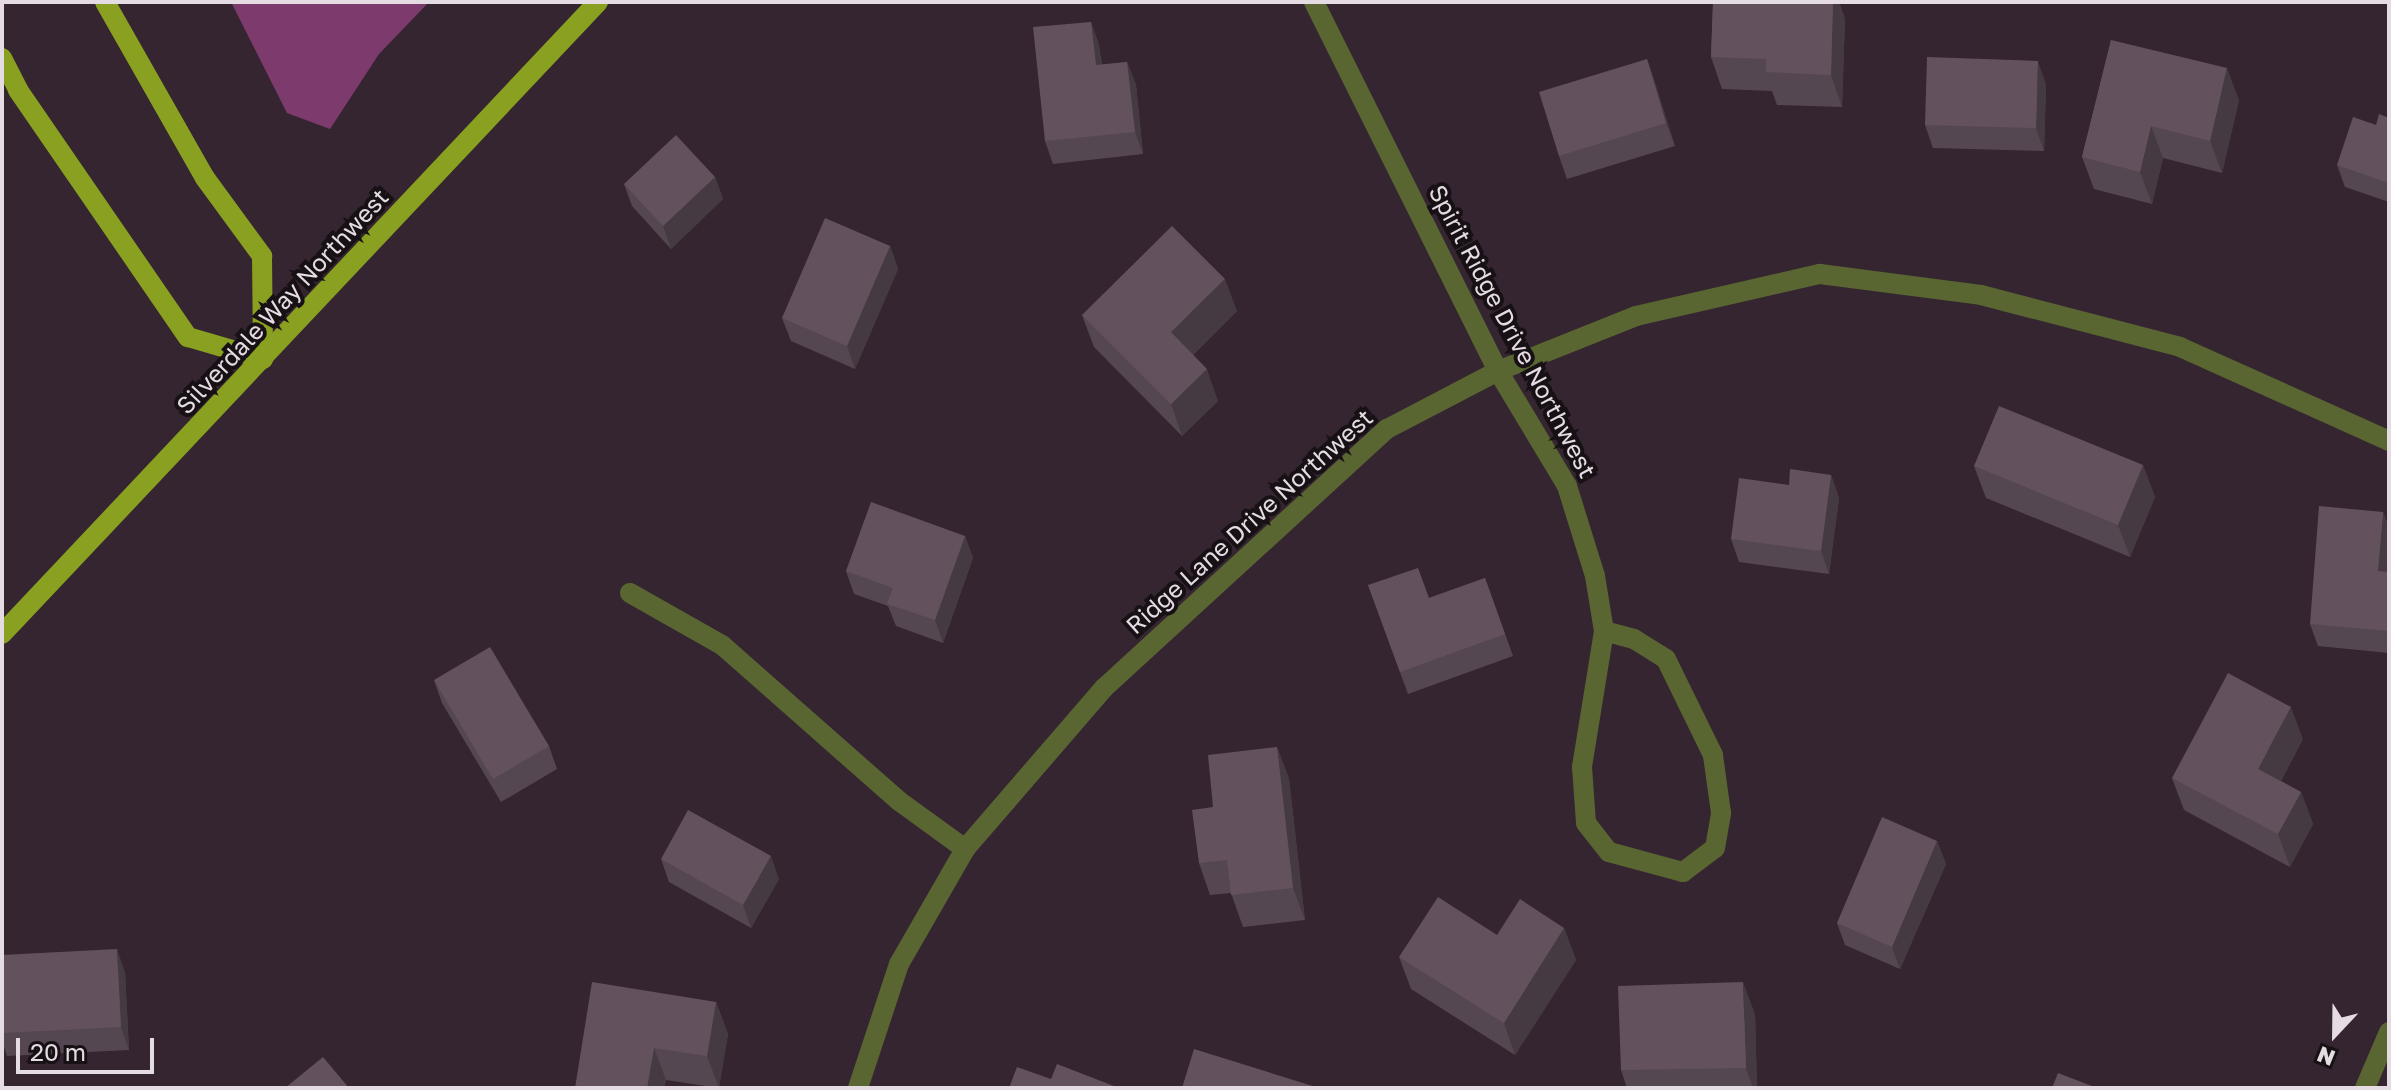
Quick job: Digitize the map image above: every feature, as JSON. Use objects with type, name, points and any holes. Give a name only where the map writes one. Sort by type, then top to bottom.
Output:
[{"type":"main road","points":[[2,58],[18,90],[188,337],[263,359],[262,256],[205,178],[105,2]]},
{"type":"main road","name":"Silverdale Way Northwest","points":[[2,634],[598,2]]},
{"type":"street","name":"Spirit Ridge Drive Northwest","points":[[1314,2],[1498,371],[1567,486],[1595,576],[1604,631],[1582,767],[1586,823],[1609,852],[1683,872],[1715,848],[1721,813],[1713,755],[1666,659],[1634,639],[1604,631]]},
{"type":"street","name":"Ridge Lane Drive Northwest","points":[[858,1088],[899,964],[965,849],[1104,688],[1387,429],[1498,371],[1636,316],[1820,274],[1981,295],[2180,347],[2389,441]]},
{"type":"street","points":[[630,593],[722,645],[899,801],[965,849]]},
{"type":"street","points":[[2365,1088],[2389,1032]]},
{"type":"shaded area","points":[[231,2],[429,2],[379,54],[330,129],[287,113]]},
{"type":"building","points":[[1713,2],[1833,2],[1831,75],[1766,72],[1766,59],[1711,57]]},
{"type":"building","points":[[1091,22],[1096,65],[1127,62],[1135,132],[1045,141],[1033,27]]},
{"type":"building","points":[[2111,40],[2227,68],[2210,141],[2151,126],[2140,172],[2082,157]]},
{"type":"building","points":[[1927,57],[2038,61],[2036,128],[1925,125]]},
{"type":"building","points":[[1647,59],[1666,123],[1559,156],[1539,92]]},
{"type":"building","points":[[2379,114],[2389,118],[2389,183],[2337,165],[2353,117],[2376,125]]},
{"type":"building","points":[[676,135],[715,177],[663,226],[624,184]]},
{"type":"building","points":[[825,218],[890,246],[847,346],[782,318]]},
{"type":"building","points":[[1172,226],[1225,279],[1171,332],[1207,369],[1171,404],[1082,315]]},
{"type":"building","points":[[1999,406],[2143,465],[2118,525],[1974,466]]},
{"type":"building","points":[[1790,469],[1831,475],[1821,551],[1731,539],[1739,478],[1789,485]]},
{"type":"building","points":[[871,502],[965,536],[935,620],[887,604],[893,588],[846,571]]},
{"type":"building","points":[[2319,506],[2383,512],[2378,571],[2389,572],[2389,631],[2310,624]]},
{"type":"building","points":[[1418,568],[1429,598],[1485,578],[1505,634],[1400,672],[1368,585]]},
{"type":"building","points":[[490,647],[549,746],[493,779],[434,680]]},
{"type":"building","points":[[2228,673],[2291,707],[2258,769],[2301,792],[2278,834],[2172,778]]},
{"type":"building","points":[[1277,747],[1293,888],[1231,895],[1227,860],[1199,863],[1192,810],[1213,807],[1208,755]]},
{"type":"building","points":[[688,810],[771,856],[743,905],[661,859]]},
{"type":"building","points":[[1882,817],[1937,841],[1892,947],[1837,923]]},
{"type":"building","points":[[1438,897],[1497,935],[1520,899],[1564,928],[1504,1023],[1399,957]]},
{"type":"building","points":[[117,949],[121,1027],[2,1033],[2,955]]},
{"type":"building","points":[[592,982],[716,1002],[707,1056],[654,1048],[647,1088],[575,1088]]},
{"type":"building","points":[[1743,982],[1746,1068],[1621,1070],[1618,986]]},
{"type":"building","points":[[1194,1049],[1319,1088],[1182,1088]]},
{"type":"building","points":[[323,1057],[349,1088],[285,1088]]},
{"type":"building","points":[[1057,1064],[1119,1088],[1009,1088],[1017,1067],[1051,1079]]},
{"type":"building","points":[[2058,1073],[2097,1088],[2052,1088]]}]
